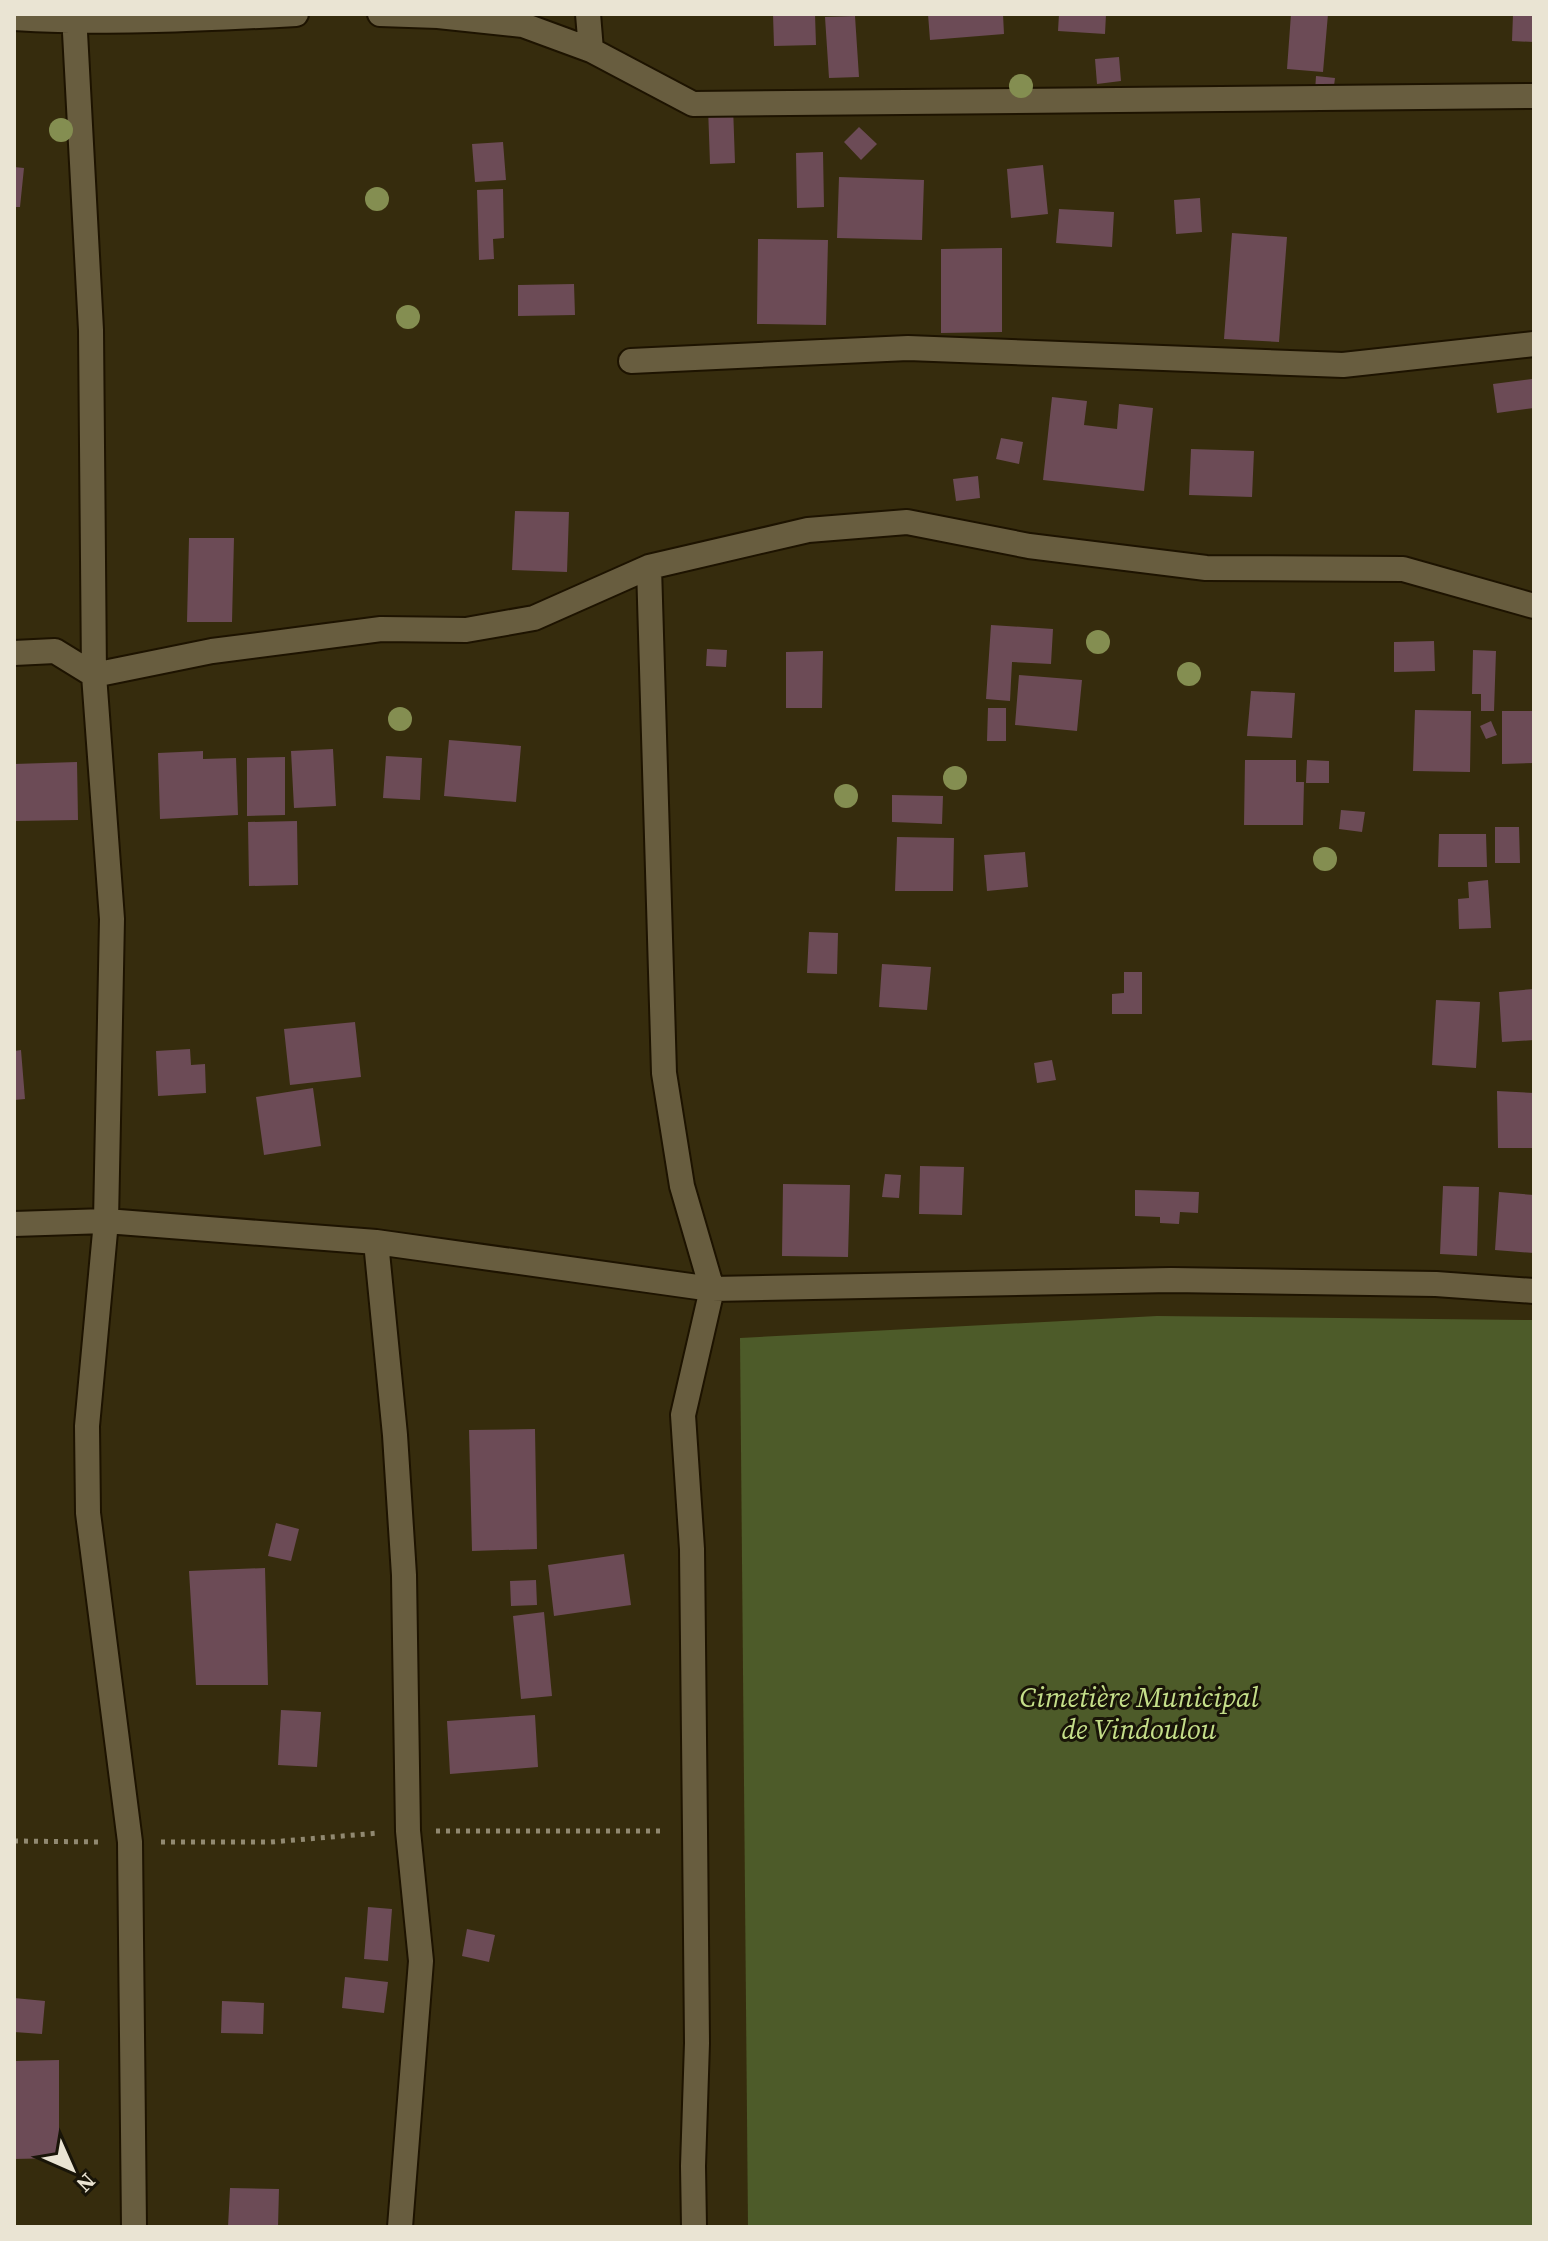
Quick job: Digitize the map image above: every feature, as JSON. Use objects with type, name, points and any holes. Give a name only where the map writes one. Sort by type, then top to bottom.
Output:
[{"type":"street","points":[[14,18],[296,14]]},
{"type":"street","points":[[380,14],[438,16],[523,25],[591,50],[693,104],[1534,96]]},
{"type":"street","points":[[588,14],[591,50]]},
{"type":"street","points":[[74,18],[91,330],[94,675],[112,919],[106,1221],[87,1426],[88,1513],[130,1842],[134,2227]]},
{"type":"street","points":[[631,361],[908,348],[1343,365],[1534,344]]},
{"type":"street","points":[[14,653],[55,651],[94,675],[212,651],[381,629],[466,630],[534,618],[649,567],[808,530],[907,522],[1029,546],[1206,568],[1403,569],[1534,606]]},
{"type":"street","points":[[649,567],[664,1073],[682,1186],[712,1289],[683,1415],[692,1549],[697,2043],[694,2227]]},
{"type":"street","points":[[14,1224],[106,1221],[376,1242],[712,1289],[1171,1280],[1436,1284],[1534,1291]]},
{"type":"street","points":[[376,1242],[395,1435],[404,1575],[408,1831],[421,1961],[400,2227]]},
{"type":"path","points":[[14,1841],[271,1842],[408,1831],[695,1831]]},
{"type":"green space","name":"Cimetière Municipal de Vindoulou","points":[[1157,1316],[1534,1320],[1534,2227],[748,2227],[740,1338]]},
{"type":"building","points":[[773,14],[815,14],[816,45],[774,46]]},
{"type":"building","points":[[928,14],[1003,14],[1004,34],[930,40]]},
{"type":"building","points":[[1059,14],[1106,14],[1105,34],[1058,31]]},
{"type":"building","points":[[1291,14],[1328,14],[1323,72],[1287,69]]},
{"type":"building","points":[[1513,14],[1534,14],[1534,42],[1512,41]]},
{"type":"building","points":[[855,16],[859,77],[829,78],[825,17]]},
{"type":"building","points":[[1119,57],[1121,81],[1097,84],[1095,59]]},
{"type":"building","points":[[1316,76],[1335,78],[1333,94],[1315,92]]},
{"type":"building","points":[[733,106],[735,163],[710,164],[708,107]]},
{"type":"building","points":[[859,127],[877,144],[861,160],[844,142]]},
{"type":"building","points":[[503,142],[506,180],[475,182],[472,144]]},
{"type":"building","points":[[823,152],[824,207],[797,208],[796,153]]},
{"type":"building","points":[[1043,165],[1048,214],[1011,218],[1007,169]]},
{"type":"building","points":[[14,167],[24,168],[20,207],[14,207]]},
{"type":"building","points":[[839,177],[924,180],[922,240],[837,238]]},
{"type":"building","points":[[503,189],[504,238],[493,239],[494,259],[479,260],[477,190]]},
{"type":"building","points":[[1200,198],[1202,232],[1176,234],[1174,200]]},
{"type":"building","points":[[1059,209],[1114,212],[1112,247],[1056,243]]},
{"type":"building","points":[[1232,233],[1287,237],[1279,342],[1224,339]]},
{"type":"building","points":[[758,239],[828,240],[826,325],[757,324]]},
{"type":"building","points":[[1002,248],[1002,332],[941,333],[941,249]]},
{"type":"building","points":[[574,284],[575,315],[518,316],[518,285]]},
{"type":"building","points":[[1532,379],[1534,408],[1497,413],[1493,384]]},
{"type":"building","points":[[1052,397],[1087,401],[1084,425],[1117,429],[1119,404],[1153,408],[1144,491],[1043,480]]},
{"type":"building","points":[[1001,438],[1023,442],[1019,464],[996,459]]},
{"type":"building","points":[[1191,449],[1254,451],[1252,497],[1189,495]]},
{"type":"building","points":[[978,476],[980,498],[956,501],[953,479]]},
{"type":"building","points":[[515,511],[569,512],[567,572],[512,570]]},
{"type":"building","points":[[189,538],[234,538],[232,622],[187,622]]},
{"type":"building","points":[[991,625],[1053,629],[1051,664],[1012,662],[1010,701],[986,699]]},
{"type":"building","points":[[1434,641],[1435,671],[1394,672],[1394,642]]},
{"type":"building","points":[[707,649],[727,650],[726,667],[706,666]]},
{"type":"building","points":[[1473,650],[1496,651],[1494,711],[1481,711],[1481,694],[1472,694]]},
{"type":"building","points":[[823,651],[822,708],[786,708],[786,652]]},
{"type":"building","points":[[1019,675],[1082,680],[1077,731],[1015,725]]},
{"type":"building","points":[[1251,691],[1295,693],[1292,738],[1247,736]]},
{"type":"building","points":[[988,708],[1006,708],[1006,741],[987,741]]},
{"type":"building","points":[[1415,710],[1471,711],[1470,772],[1413,771]]},
{"type":"building","points":[[1502,711],[1534,711],[1534,763],[1502,764]]},
{"type":"building","points":[[1491,721],[1497,735],[1486,739],[1480,726]]},
{"type":"building","points":[[449,740],[521,746],[516,802],[444,796]]},
{"type":"building","points":[[333,749],[336,806],[294,808],[291,751]]},
{"type":"building","points":[[203,751],[203,759],[236,758],[238,815],[160,819],[158,753]]},
{"type":"building","points":[[386,756],[422,758],[420,800],[383,798]]},
{"type":"building","points":[[285,757],[285,815],[247,816],[247,758]]},
{"type":"building","points":[[1245,760],[1296,760],[1296,782],[1304,782],[1303,825],[1244,825]]},
{"type":"building","points":[[1307,760],[1329,761],[1329,783],[1306,783]]},
{"type":"building","points":[[77,762],[78,820],[14,821],[14,764]]},
{"type":"building","points":[[892,795],[943,796],[942,824],[892,822]]},
{"type":"building","points":[[1341,810],[1365,812],[1362,832],[1339,829]]},
{"type":"building","points":[[297,821],[298,885],[249,886],[248,822]]},
{"type":"building","points":[[1495,827],[1519,827],[1520,863],[1495,863]]},
{"type":"building","points":[[1439,834],[1486,834],[1487,867],[1438,867]]},
{"type":"building","points":[[897,837],[954,838],[953,891],[895,891]]},
{"type":"building","points":[[1025,852],[1028,887],[987,891],[984,855]]},
{"type":"building","points":[[1488,880],[1491,928],[1459,929],[1458,899],[1469,898],[1468,882]]},
{"type":"building","points":[[809,932],[838,933],[837,974],[807,973]]},
{"type":"building","points":[[882,964],[931,967],[927,1010],[879,1007]]},
{"type":"building","points":[[1124,972],[1142,972],[1142,1014],[1112,1014],[1112,994],[1124,993]]},
{"type":"building","points":[[1534,989],[1534,1040],[1502,1042],[1499,992]]},
{"type":"building","points":[[1436,1000],[1480,1002],[1476,1068],[1432,1065]]},
{"type":"building","points":[[355,1022],[361,1077],[290,1085],[284,1029]]},
{"type":"building","points":[[190,1049],[191,1065],[205,1064],[206,1093],[158,1096],[156,1051]]},
{"type":"building","points":[[21,1050],[25,1099],[14,1100],[14,1051]]},
{"type":"building","points":[[1052,1060],[1056,1080],[1037,1083],[1034,1063]]},
{"type":"building","points":[[313,1088],[321,1146],[264,1155],[256,1097]]},
{"type":"building","points":[[1497,1091],[1534,1093],[1534,1148],[1498,1148]]},
{"type":"building","points":[[920,1166],[964,1167],[962,1215],[919,1214]]},
{"type":"building","points":[[885,1174],[901,1175],[899,1198],[882,1197]]},
{"type":"building","points":[[783,1184],[850,1185],[848,1257],[782,1256]]},
{"type":"building","points":[[1443,1186],[1479,1187],[1477,1256],[1440,1254]]},
{"type":"building","points":[[1135,1190],[1199,1192],[1198,1213],[1180,1212],[1179,1224],[1160,1223],[1160,1217],[1135,1216]]},
{"type":"building","points":[[1499,1192],[1534,1195],[1534,1253],[1495,1250]]},
{"type":"building","points":[[535,1429],[537,1549],[472,1551],[469,1430]]},
{"type":"building","points":[[276,1523],[299,1529],[291,1561],[268,1556]]},
{"type":"building","points":[[624,1554],[631,1605],[554,1616],[548,1565]]},
{"type":"building","points":[[265,1568],[268,1685],[196,1685],[189,1571]]},
{"type":"building","points":[[536,1580],[537,1605],[511,1606],[510,1581]]},
{"type":"building","points":[[544,1612],[552,1696],[521,1699],[513,1616]]},
{"type":"building","points":[[281,1710],[321,1712],[317,1767],[278,1765]]},
{"type":"building","points":[[535,1715],[538,1767],[450,1774],[447,1721]]},
{"type":"building","points":[[368,1907],[392,1909],[388,1961],[364,1959]]},
{"type":"building","points":[[467,1929],[495,1935],[489,1962],[462,1956]]},
{"type":"building","points":[[345,1977],[388,1982],[384,2013],[342,2008]]},
{"type":"building","points":[[14,1998],[45,2001],[42,2034],[14,2032]]},
{"type":"building","points":[[222,2001],[264,2003],[263,2034],[221,2033]]},
{"type":"building","points":[[59,2060],[59,2158],[14,2159],[14,2061]]},
{"type":"building","points":[[230,2188],[279,2189],[278,2227],[228,2227]]}]
